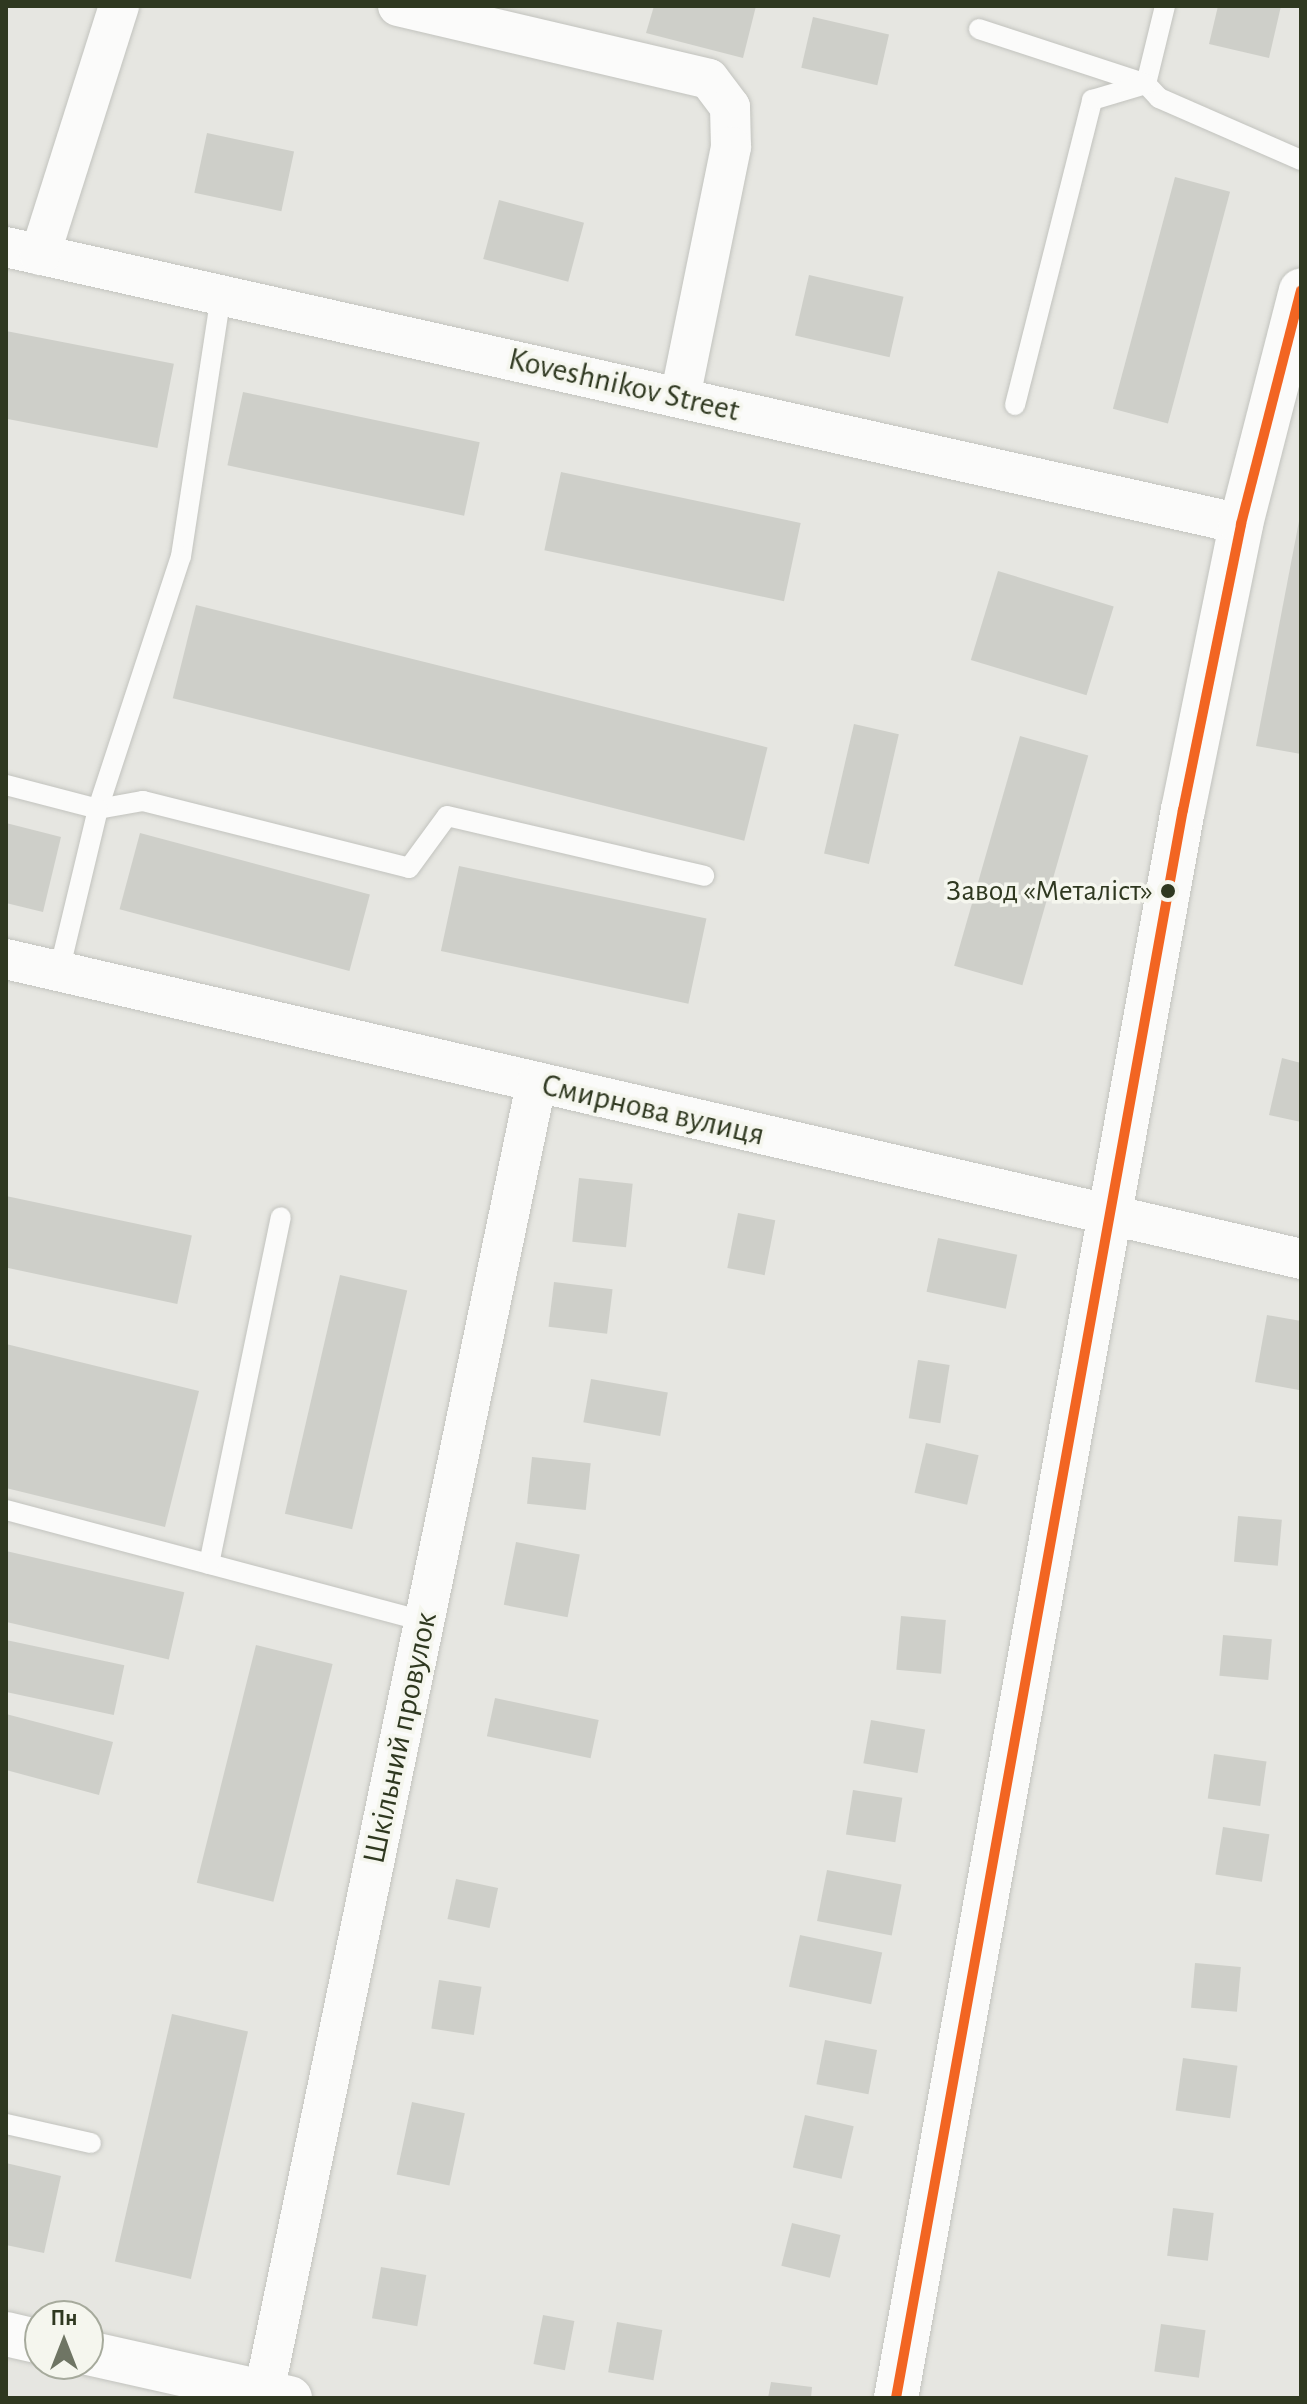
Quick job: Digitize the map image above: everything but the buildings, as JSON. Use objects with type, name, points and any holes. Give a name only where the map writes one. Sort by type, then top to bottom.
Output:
[{"type":"street","points":[[23,251],[119,6]]},
{"type":"street","points":[[398,6],[709,79],[730,107],[731,147],[680,397]]},
{"type":"street","name":"Koveshnikov Street","points":[[23,251],[1241,524]]},
{"type":"street","points":[[896,2398],[1109,1215],[1241,524],[1301,291]]},
{"type":"street","name":"Смирнова вулиця","points":[[6,959],[1301,1259]]},
{"type":"street","name":"Шкільний провулок","points":[[277,2395],[424,1621],[536,1084]]},
{"type":"street","points":[[104,2357],[277,2395]]},
{"type":"lane","points":[[1146,84],[1165,6]]},
{"type":"lane","points":[[979,29],[1146,84],[1159,98],[1301,160]]},
{"type":"lane","points":[[1015,405],[1092,100],[1146,84]]},
{"type":"lane","points":[[59,971],[98,809],[181,556],[221,295]]},
{"type":"lane","points":[[6,785],[98,809],[143,801],[409,868],[447,816],[704,876]]},
{"type":"lane","points":[[209,1564],[281,1217]]},
{"type":"lane","points":[[6,1510],[424,1621]]},
{"type":"lane","points":[[6,2124],[91,2143]]},
{"type":"transit line","points":[[896,2398],[1183,810],[1241,524],[1301,291]]},
{"type":"place","name":"Завод «Металіст»","points":[[1168,891]]}]
